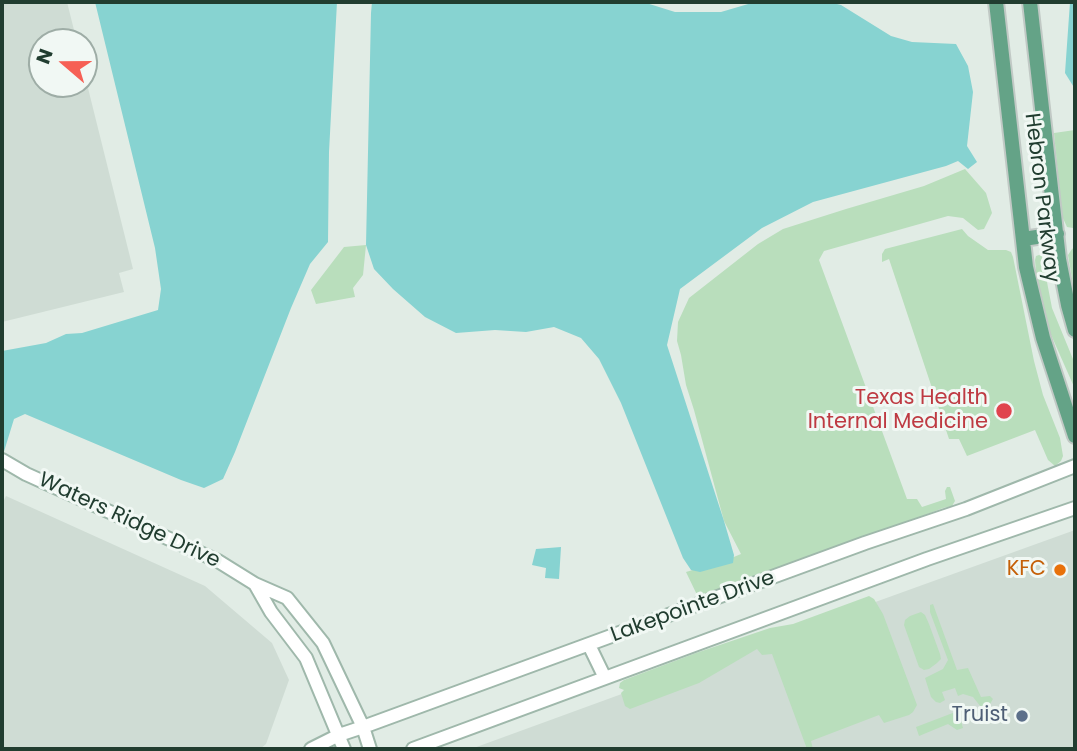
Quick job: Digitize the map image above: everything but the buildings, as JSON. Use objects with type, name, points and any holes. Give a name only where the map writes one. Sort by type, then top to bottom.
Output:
[{"type":"main road","name":"Hebron Parkway","points":[[996,2],[1026,267],[1043,338],[1075,436]]},
{"type":"main road","name":"Hebron Parkway","points":[[1030,2],[1056,234],[1075,330]]},
{"type":"main road","points":[[1023,239],[1056,234]]},
{"type":"main road","name":"Waters Ridge Drive","points":[[2,460],[26,474],[218,561],[255,584],[288,598],[323,643],[363,727],[370,749]]},
{"type":"main road","name":"Lakepointe Drive","points":[[311,749],[339,735],[966,509],[1075,466]]},
{"type":"main road","name":"Lakepointe Drive","points":[[414,749],[927,559],[1075,508]]},
{"type":"main road","name":"Waters Ridge Drive","points":[[255,584],[271,612],[306,658],[344,749]]},
{"type":"main road","points":[[589,645],[605,678]]},
{"type":"shaded area","points":[[2,2],[67,2],[74,28],[28,28],[28,98],[90,98],[133,269],[119,273],[124,292],[2,322]]},
{"type":"shaded area","points":[[6,496],[205,586],[272,643],[289,680],[266,744],[260,749],[2,749],[2,504]]},
{"type":"shaded area","points":[[1075,530],[1075,749],[471,749],[745,649]]},
{"type":"green space","points":[[1075,130],[1073,228],[1067,227],[1062,216],[1054,133]]},
{"type":"green space","points":[[965,169],[986,193],[992,213],[984,229],[978,230],[963,218],[948,216],[824,251],[819,260],[907,499],[917,499],[922,507],[946,499],[945,491],[950,487],[955,501],[952,506],[699,599],[686,572],[741,554],[724,521],[686,385],[677,341],[678,322],[689,298],[758,244],[783,229],[924,186]]},
{"type":"green space","points":[[962,229],[988,250],[1006,250],[1011,252],[1013,257],[1034,361],[1043,395],[1060,438],[1063,456],[1055,466],[1048,460],[1035,430],[967,456],[959,439],[949,439],[889,259],[882,262],[882,254],[885,249]]},
{"type":"green space","points":[[366,245],[363,275],[353,288],[355,297],[316,304],[311,290],[344,247]]},
{"type":"green space","points":[[1075,247],[1075,296],[1068,255]]},
{"type":"green space","points":[[1039,255],[1042,256],[1052,308],[1075,364],[1075,389],[1048,328],[1036,272],[1035,260]]},
{"type":"green space","points":[[869,596],[874,599],[883,614],[917,705],[909,715],[884,723],[879,715],[811,741],[813,749],[807,749],[772,654],[762,655],[757,649],[699,683],[630,709],[625,706],[621,693],[624,690],[619,688],[624,680],[696,653],[770,628],[793,624]]},
{"type":"green space","points":[[933,604],[957,670],[968,668],[981,697],[990,696],[993,699],[990,704],[981,707],[973,697],[963,694],[958,696],[955,688],[942,692],[945,700],[940,703],[931,697],[925,678],[943,669],[948,660],[930,612],[930,605]]},
{"type":"green space","points":[[921,612],[929,624],[941,659],[924,670],[919,667],[904,625],[910,616]]},
{"type":"green space","points":[[958,711],[963,728],[957,730],[948,724],[919,736],[916,727]]},
{"type":"water","points":[[95,2],[337,2],[329,152],[328,242],[310,264],[223,479],[204,488],[25,414],[14,419],[2,458],[2,351],[46,343],[66,334],[82,333],[158,310],[161,289],[155,248]]},
{"type":"water","points":[[372,2],[643,2],[675,12],[721,12],[755,2],[829,2],[841,5],[891,36],[912,42],[956,44],[968,66],[973,92],[967,146],[977,162],[968,169],[958,161],[813,202],[762,228],[680,289],[667,345],[724,521],[734,555],[733,563],[700,572],[691,570],[683,558],[621,403],[599,359],[581,338],[554,327],[526,332],[495,330],[456,333],[425,317],[374,269],[366,245]]},
{"type":"water","points":[[1070,2],[1075,2],[1075,89],[1065,73]]},
{"type":"water","points":[[561,547],[559,579],[545,578],[546,568],[532,565],[536,549]]},
{"type":"place","name":"Texas Health Internal Medicine","points":[[1004,411]]},
{"type":"place","name":"KFC","points":[[1060,570]]},
{"type":"place","name":"Truist","points":[[1022,716]]}]
